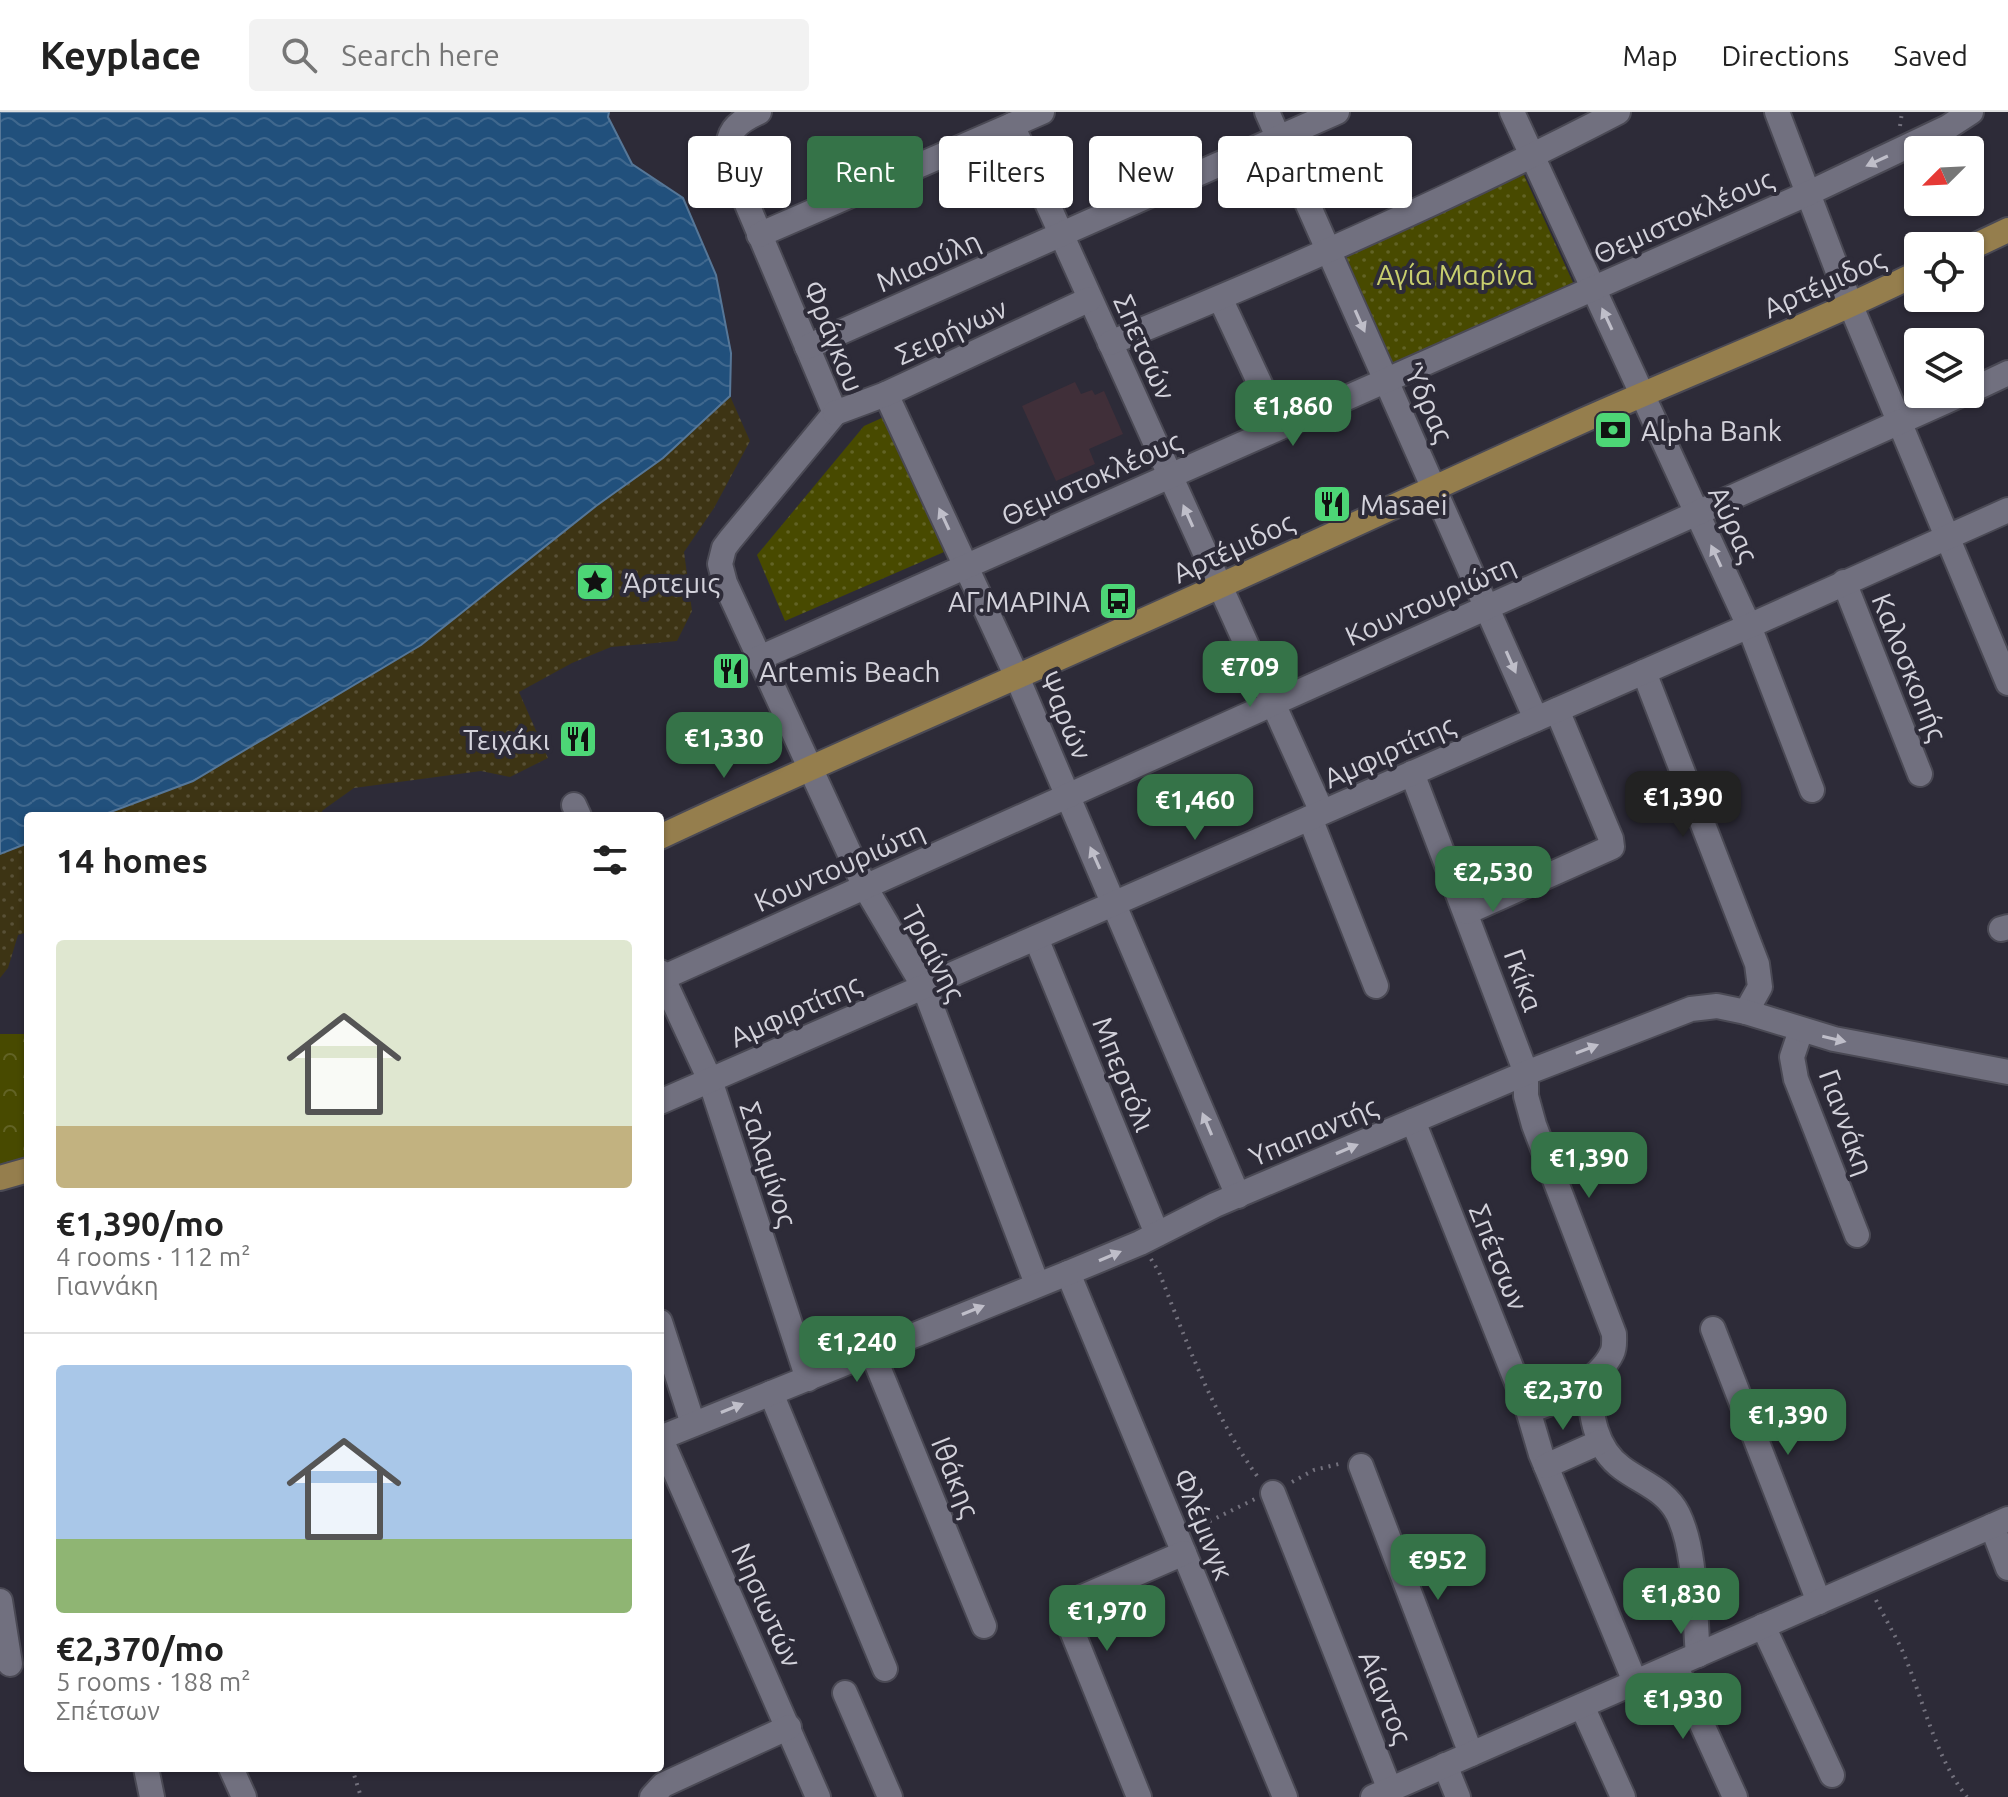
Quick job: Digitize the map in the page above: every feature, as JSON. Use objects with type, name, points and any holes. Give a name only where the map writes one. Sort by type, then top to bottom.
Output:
[{"type":"main road","points":[[1984,241],[2008,230]]},
{"type":"main road","name":"Αρτέμιδος","points":[[664,835],[809,767],[1220,587],[1433,487],[1641,394],[1851,306],[1904,280]]},
{"type":"main road","points":[[0,1178],[24,1171]]},
{"type":"street","name":"Φράγκου","points":[[757,659],[721,574],[724,548],[835,413],[728,159],[726,141],[734,127],[759,112]]},
{"type":"street","name":"Ύδρας","points":[[1267,112],[1277,136]]},
{"type":"street","name":"Μιαούλη","points":[[1283,136],[1337,112]]},
{"type":"street","name":"Αύρας","points":[[1512,112],[1749,626],[1812,790]]},
{"type":"street","points":[[1110,343],[1328,250],[1532,157],[1618,112]]},
{"type":"street","points":[[1777,112],[1851,306],[2008,683]]},
{"type":"street","name":"Θεμιστοκλέους","points":[[757,659],[1809,193],[1948,127],[1971,112]]},
{"type":"street","points":[[759,235],[1024,117]]},
{"type":"street","name":"Σπετσών","points":[[1024,117],[1061,235],[1273,704],[1376,986]]},
{"type":"street","name":"Μιαούλη","points":[[807,347],[1218,165]]},
{"type":"street","name":"Ύδρας","points":[[1309,208],[1487,608],[1611,839],[1612,847],[1467,912]]},
{"type":"street","points":[[1220,298],[1280,427]]},
{"type":"street","name":"Σειρήνων","points":[[835,413],[886,394],[1090,299]]},
{"type":"street","points":[[1984,384],[2008,373]]},
{"type":"street","name":"Ψαρών","points":[[886,394],[1017,677],[1238,1196]]},
{"type":"street","name":"Κουντουριώτη","points":[[664,975],[1931,408]]},
{"type":"street","name":"Αμφιρτίτης","points":[[664,1100],[2008,510]]},
{"type":"street","name":"Καλοσκοπής","points":[[1844,582],[1920,774]]},
{"type":"street","name":"Τριαίνης","points":[[757,659],[865,887],[924,987],[1037,1284]]},
{"type":"street","points":[[1644,672],[1757,964],[1760,987],[1746,1012]]},
{"type":"street","name":"Γκίκα","points":[[1412,773],[1526,1073]]},
{"type":"street","name":"Μπερτόλι","points":[[1036,938],[1148,1238]]},
{"type":"street","name":"Σαλαμίνος","points":[[664,982],[710,1080],[808,1379]]},
{"type":"street","name":"Υπαπαντής","points":[[664,1436],[1068,1273],[1238,1196],[1526,1073],[1691,1009],[1717,1006],[1834,1039],[2008,1072]]},
{"type":"street","name":"Γιαννάκη","points":[[1801,1030],[1792,1057],[1796,1079],[1857,1235]]},
{"type":"street","points":[[1526,1073],[1526,1096],[1534,1125],[1614,1334],[1612,1353],[1604,1365],[1559,1401],[1528,1410]]},
{"type":"street","name":"Σπέτσων","points":[[1413,1121],[1528,1410],[1546,1466],[1635,1682]]},
{"type":"street","name":"Φλέμινγκ","points":[[1068,1273],[1285,1797]]},
{"type":"street","points":[[1713,1329],[1819,1602]]},
{"type":"street","points":[[664,1334],[693,1424]]},
{"type":"street","name":"Ιθάκης","points":[[872,1352],[984,1626]]},
{"type":"street","points":[[1588,1379],[1593,1421],[1600,1442],[1613,1461],[1662,1493],[1677,1512],[1684,1530],[1690,1561],[1686,1660],[1735,1797]]},
{"type":"street","points":[[771,1393],[885,1669]]},
{"type":"street","points":[[1546,1466],[1600,1442]]},
{"type":"street","name":"Νησιωτών","points":[[664,1447],[818,1797]]},
{"type":"street","points":[[1361,1466],[1471,1754]]},
{"type":"street","name":"Αίαντος","points":[[1273,1493],[1382,1793]]},
{"type":"street","points":[[1382,1793],[2000,1522],[2008,1568]]},
{"type":"street","points":[[1139,1797],[1066,1616],[1066,1608],[1071,1602],[1184,1553]]},
{"type":"street","points":[[0,1601],[13,1663]]},
{"type":"street","points":[[1763,1626],[1832,1775]]},
{"type":"street","points":[[845,1693],[890,1797]]},
{"type":"street","points":[[1582,1706],[1623,1797]]},
{"type":"street","points":[[652,1797],[663,1785],[789,1727]]},
{"type":"street","points":[[1445,1765],[1458,1797]]},
{"type":"street","points":[[147,1772],[152,1797]]},
{"type":"street","points":[[233,1772],[244,1797]]},
{"type":"path","points":[[1148,1238],[1200,1372],[1236,1444],[1259,1479],[1273,1493]]},
{"type":"path","points":[[1865,1581],[1901,1648],[1943,1754],[1957,1785],[1967,1797]]},
{"type":"path","points":[[353,1772],[361,1797]]},
{"type":"shaded area","points":[[1075,382],[1081,394],[1092,390],[1095,395],[1104,391],[1123,434],[1089,449],[1095,464],[1056,481],[1022,406]]},
{"type":"green space","name":"Αγία Μαρίνα","points":[[1523,173],[1576,289],[1386,375],[1334,259]]},
{"type":"green space","points":[[884,417],[944,552],[785,621],[757,555],[864,426]]},
{"type":"green space","points":[[0,1034],[24,1034],[24,1159],[0,1165]]},
{"type":"sand","name":"Άρτεμις","points":[[730,396],[750,441],[714,508],[684,552],[692,611],[677,641],[611,647],[572,663],[519,692],[548,758],[510,777],[481,771],[354,788],[322,812],[111,812],[193,781],[421,645],[596,506],[663,458]]},
{"type":"sand","points":[[24,845],[24,933],[18,935],[8,968],[0,978],[0,854]]},
{"type":"water","points":[[0,112],[609,112],[608,117],[632,164],[683,198],[716,275],[731,353],[730,396],[663,458],[596,506],[421,645],[193,781],[111,812],[24,812],[24,845],[0,854]]},
{"type":"place","name":"Alpha Bank","points":[[1613,430]]},
{"type":"place","name":"Masaei","points":[[1332,504]]},
{"type":"place","name":"Άρτεμις","points":[[595,582]]},
{"type":"place","name":"ΑΓ.ΜΑΡΙΝΑ","points":[[1118,601]]},
{"type":"place","name":"Artemis Beach","points":[[731,671]]},
{"type":"place","name":"Τειχάκι","points":[[578,739]]}]
